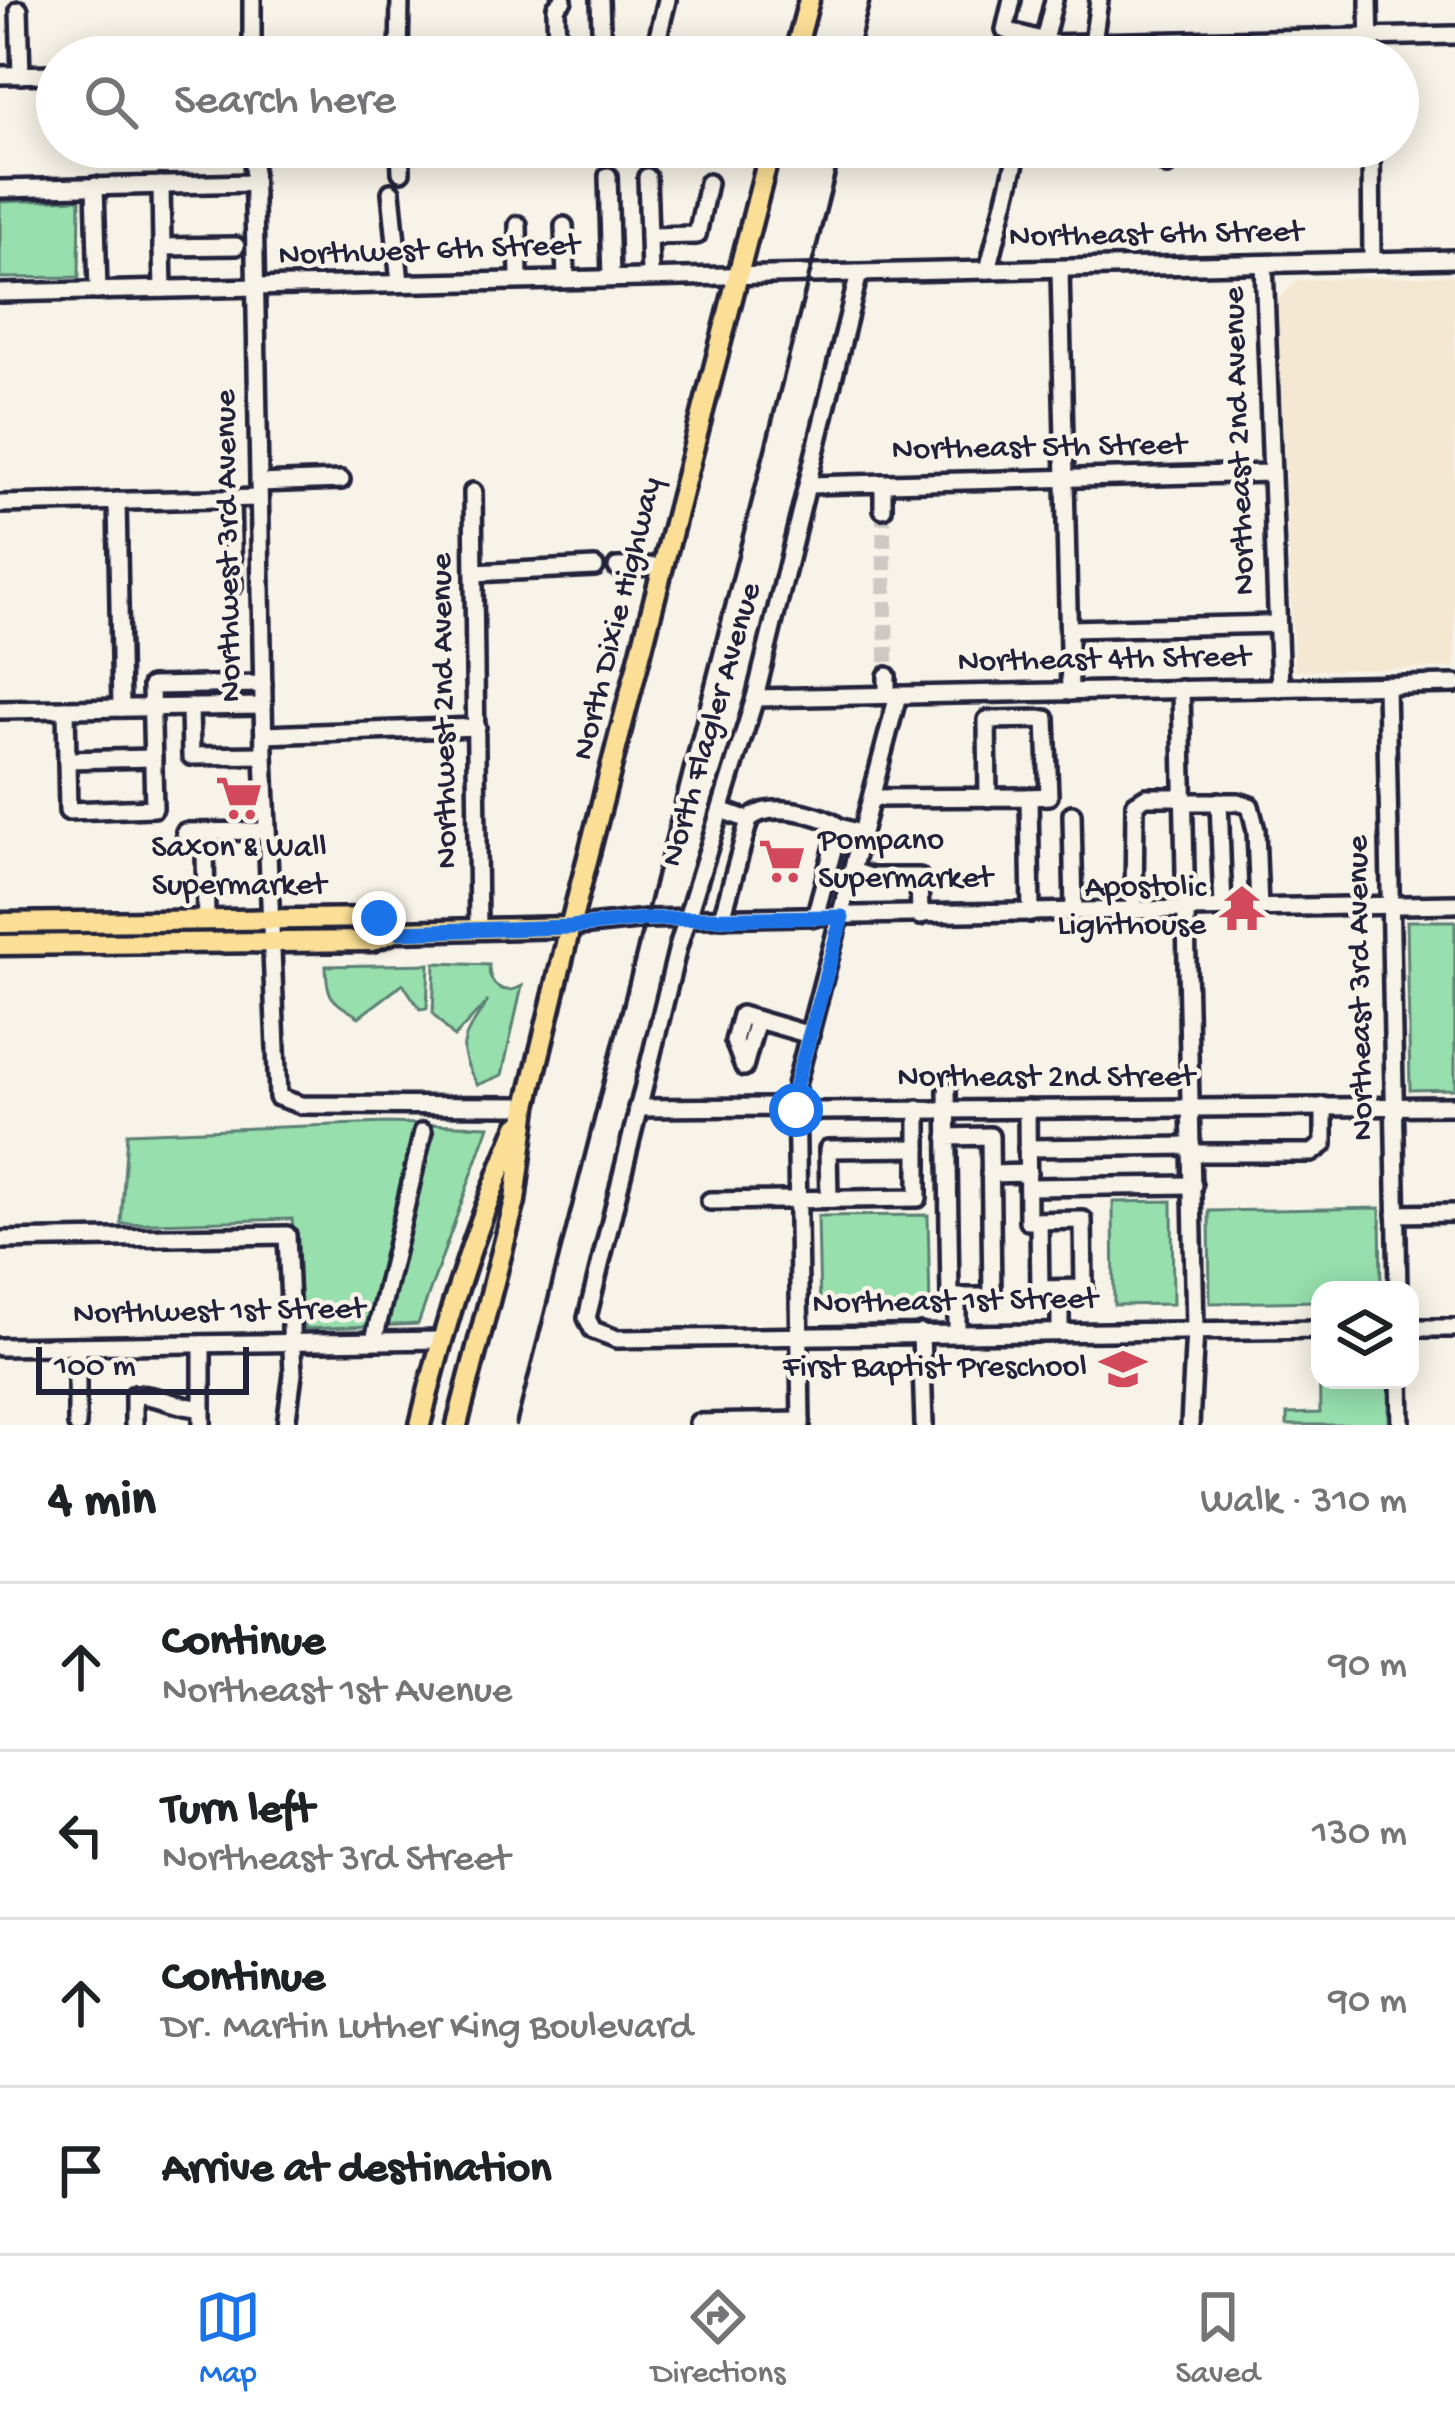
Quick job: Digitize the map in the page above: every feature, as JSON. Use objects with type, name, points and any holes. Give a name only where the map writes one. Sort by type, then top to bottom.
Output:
[{"type":"main road","points":[[800,36],[809,0]]},
{"type":"main road","name":"North Dixie Highway","points":[[457,1425],[515,1202],[527,1106],[570,927],[766,168]]},
{"type":"main road","points":[[0,922],[379,918],[398,932]]},
{"type":"main road","points":[[135,922],[136,945]]},
{"type":"main road","points":[[0,945],[372,941],[398,932],[570,927]]},
{"type":"main road","name":"North Dixie Highway","points":[[420,1425],[440,1340],[490,1193],[527,1106]]},
{"type":"street","points":[[252,0],[252,36]]},
{"type":"street","points":[[399,36],[400,0]]},
{"type":"street","points":[[557,36],[556,8],[562,0]]},
{"type":"street","points":[[600,0],[601,36]]},
{"type":"street","points":[[658,36],[667,0]]},
{"type":"street","points":[[1012,0],[1005,30],[1018,36]]},
{"type":"street","points":[[1046,36],[1054,0]]},
{"type":"street","points":[[1094,36],[1099,0]]},
{"type":"street","points":[[1369,0],[1370,36]]},
{"type":"street","points":[[19,10],[21,75]]},
{"type":"street","points":[[1412,36],[1455,35]]},
{"type":"street","points":[[0,75],[36,75]]},
{"type":"street","name":"Northwest 3rd Avenue","points":[[253,168],[263,706],[278,1096],[301,1105],[527,1106]]},
{"type":"street","points":[[988,270],[1014,168]]},
{"type":"street","points":[[1371,168],[1372,260]]},
{"type":"street","points":[[608,176],[611,277]]},
{"type":"street","points":[[647,177],[650,276]]},
{"type":"street","points":[[0,188],[253,183]]},
{"type":"street","points":[[649,236],[697,235],[708,183]]},
{"type":"street","points":[[160,185],[163,289]]},
{"type":"street","points":[[95,186],[98,291]]},
{"type":"street","points":[[392,192],[400,283]]},
{"type":"street","points":[[518,225],[518,280]]},
{"type":"street","points":[[564,226],[566,278]]},
{"type":"street","points":[[162,247],[236,246]]},
{"type":"street","name":"Northeast 6th Street","points":[[859,273],[1455,259]]},
{"type":"street","name":"Northeast 2nd Avenue","points":[[1264,264],[1280,688]]},
{"type":"street","points":[[1060,269],[1070,692]]},
{"type":"street","name":"Northwest 6th Street","points":[[0,292],[859,273]]},
{"type":"street","name":"North Flagler Avenue","points":[[593,1330],[587,1304],[678,946],[755,698],[859,273]]},
{"type":"street","name":"Northeast 5th Street","points":[[809,485],[1271,473]]},
{"type":"street","points":[[0,504],[231,499],[259,490],[341,480]]},
{"type":"street","points":[[921,482],[922,503]]},
{"type":"street","points":[[883,483],[883,509]]},
{"type":"street","name":"Northwest 2nd Avenue","points":[[473,492],[478,930]]},
{"type":"street","points":[[231,499],[233,586]]},
{"type":"street","points":[[117,501],[121,708]]},
{"type":"street","points":[[617,567],[664,566]]},
{"type":"street","points":[[474,573],[596,567]]},
{"type":"street","points":[[1069,629],[1277,624]]},
{"type":"street","points":[[698,1423],[802,1423],[796,1085],[872,798],[893,695],[887,676]]},
{"type":"street","points":[[66,709],[68,811],[154,808],[152,686],[263,684]]},
{"type":"street","name":"Northeast 4th Street","points":[[755,698],[1455,684]]},
{"type":"street","name":"Northeast 3rd Avenue","points":[[1386,686],[1398,1281]]},
{"type":"street","points":[[1181,689],[1195,1329],[1190,1425]]},
{"type":"street","points":[[872,798],[1049,796],[1045,692]]},
{"type":"street","points":[[0,710],[263,706]]},
{"type":"street","points":[[190,707],[191,756],[265,755]]},
{"type":"street","points":[[988,798],[987,720],[1046,718]]},
{"type":"street","points":[[264,735],[477,727]]},
{"type":"street","points":[[67,760],[153,758]]},
{"type":"street","points":[[1029,797],[1031,913]]},
{"type":"street","points":[[1134,911],[1135,804],[1145,797],[1250,806],[1256,830],[1258,908]]},
{"type":"street","points":[[1220,801],[1223,908]]},
{"type":"street","points":[[721,810],[749,820]]},
{"type":"street","points":[[722,918],[753,813],[767,810],[830,820],[862,834]]},
{"type":"street","points":[[1072,814],[1074,912]]},
{"type":"street","points":[[815,917],[839,827]]},
{"type":"street","points":[[185,832],[267,831]]},
{"type":"street","points":[[205,847],[206,921]]},
{"type":"street","points":[[853,871],[871,877],[920,877],[920,916]]},
{"type":"street","points":[[570,927],[722,918],[1455,904]]},
{"type":"street","points":[[757,1020],[810,1035]]},
{"type":"street","points":[[947,1100],[947,1137],[950,1298],[992,1297],[989,1136],[947,1137]]},
{"type":"street","name":"Northeast 2nd Street","points":[[637,1108],[918,1109],[947,1100],[1027,1108],[1455,1106]]},
{"type":"street","points":[[1027,1148],[1317,1151],[1325,1138],[1324,1106]]},
{"type":"street","points":[[1027,1108],[1028,1221],[1083,1220],[1084,1288],[1040,1289],[1039,1221]]},
{"type":"street","points":[[710,1201],[918,1198],[918,1109]]},
{"type":"street","points":[[374,1340],[423,1132]]},
{"type":"street","points":[[829,1199],[828,1149],[918,1148]]},
{"type":"street","points":[[990,1174],[1028,1180],[1192,1185]]},
{"type":"street","points":[[1396,1214],[1455,1213]]},
{"type":"street","points":[[0,1240],[287,1235],[293,1374],[286,1425]]},
{"type":"street","points":[[1060,1289],[1060,1331]]},
{"type":"street","points":[[957,1298],[958,1333]]},
{"type":"street","points":[[1419,1328],[1455,1328]]},
{"type":"street","name":"Northeast 1st Street","points":[[593,1330],[617,1339],[1311,1329]]},
{"type":"street","points":[[921,1333],[924,1425]]},
{"type":"street","name":"Northwest 1st Street","points":[[0,1347],[440,1340]]},
{"type":"street","points":[[134,1425],[134,1395],[152,1395],[202,1416],[202,1344]]},
{"type":"street","points":[[77,1346],[77,1425]]},
{"type":"street","points":[[1400,1389],[1401,1425]]},
{"type":"shaded area","points":[[1455,275],[1455,668],[1294,671],[1277,300],[1297,280]]},
{"type":"green space","points":[[80,199],[79,277],[0,278],[0,202]]},
{"type":"green space","points":[[1407,921],[1455,921],[1455,1089],[1410,1090]]},
{"type":"green space","points":[[435,963],[489,965],[498,987],[522,986],[502,1075],[478,1085],[465,1060],[468,1033],[488,1001],[454,1037],[433,1014]]},
{"type":"green space","points":[[429,964],[427,1008],[420,1009],[403,984],[359,1017],[329,992],[326,966]]},
{"type":"green space","points":[[387,1123],[489,1126],[418,1324],[304,1329],[292,1219],[121,1224],[127,1133]]},
{"type":"green space","points":[[1172,1201],[1173,1304],[1114,1305],[1113,1202]]},
{"type":"green space","points":[[1380,1208],[1381,1281],[1311,1281],[1311,1301],[1210,1303],[1209,1211]]},
{"type":"green space","points":[[928,1215],[930,1308],[820,1309],[818,1216]]},
{"type":"green space","points":[[1320,1389],[1389,1389],[1389,1425],[1287,1425],[1287,1414],[1320,1413]]},
{"type":"tunnel","points":[[883,509],[887,676]]},
{"type":"railway","points":[[861,36],[870,0]]},
{"type":"railway","points":[[516,1425],[837,168]]},
{"type":"place","name":"Saxon & Wall Supermarket","points":[[239,798]]},
{"type":"place","name":"Pompano Supermarket","points":[[782,861]]},
{"type":"place","name":"Apostolic Lighthouse","points":[[1242,908]]},
{"type":"place","name":"First Baptist Preschool","points":[[1123,1369]]},
{"type":"route","points":[[379,918],[398,932],[570,927],[646,919],[842,917],[796,1085],[796,1110]]}]
